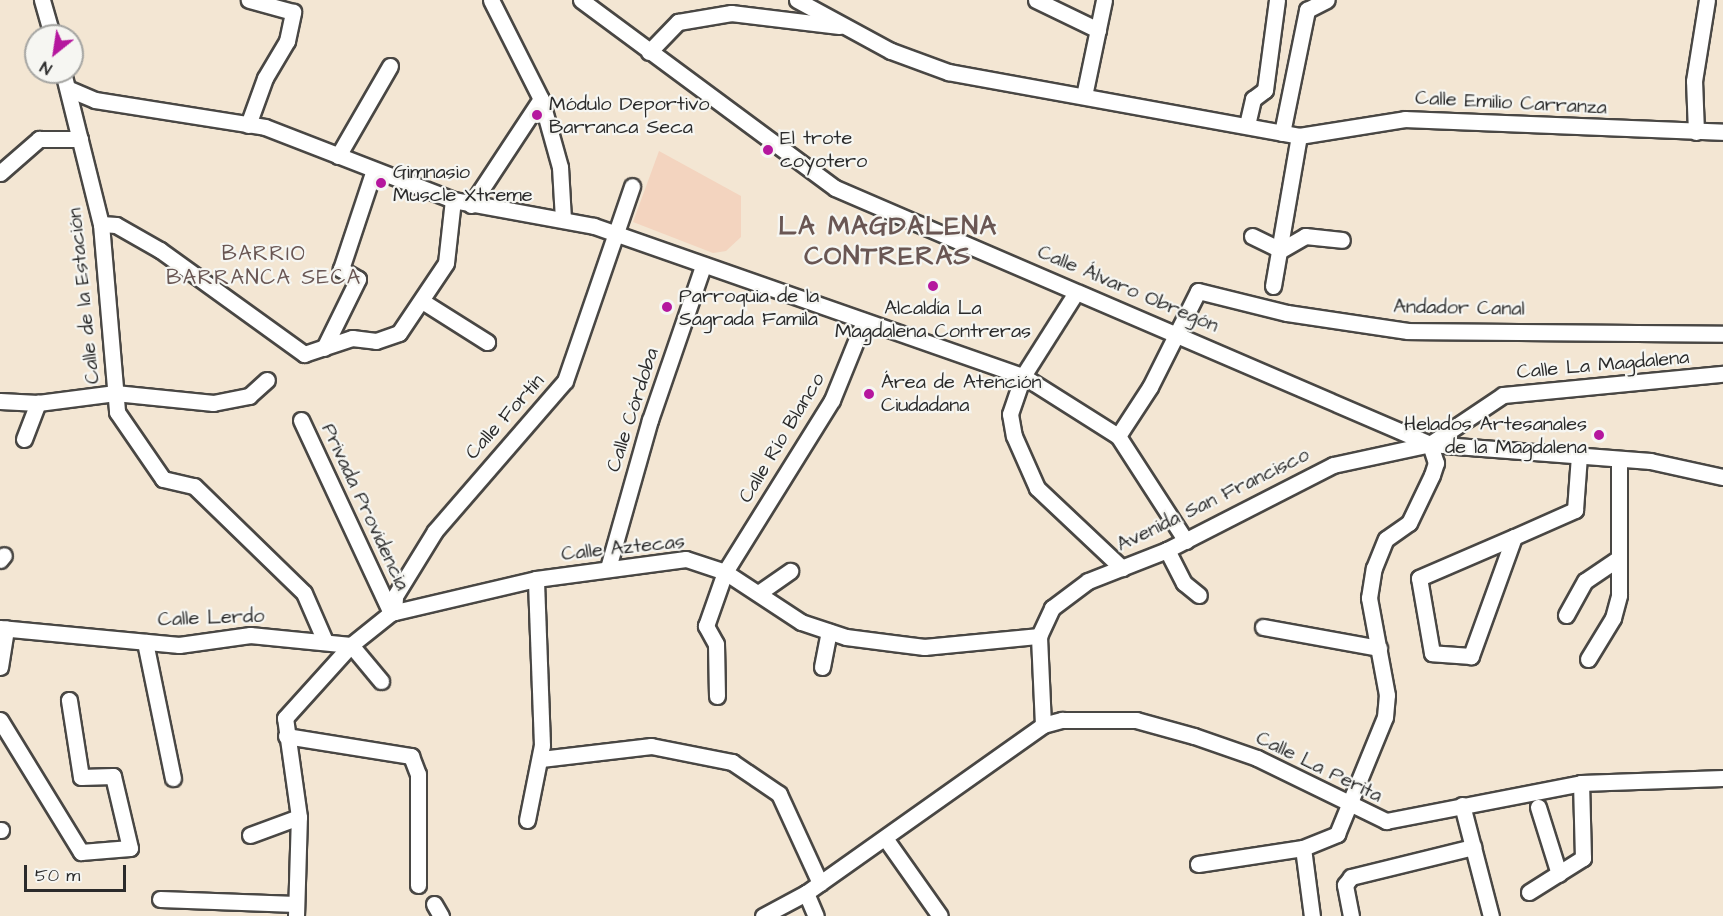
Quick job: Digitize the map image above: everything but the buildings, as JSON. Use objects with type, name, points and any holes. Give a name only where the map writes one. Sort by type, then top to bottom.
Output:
[{"type":"street","points":[[248,125],[265,78],[287,41],[293,12],[249,0]]},
{"type":"street","points":[[491,0],[541,99],[560,167],[563,219]]},
{"type":"street","name":"Calle Álvaro Obregón","points":[[581,0],[835,188],[1075,294],[1179,331],[1430,444]]},
{"type":"street","points":[[797,0],[848,27]]},
{"type":"street","points":[[1036,0],[1098,30]]},
{"type":"street","points":[[1084,96],[1104,0]]},
{"type":"street","points":[[1246,125],[1253,99],[1265,90],[1278,0]]},
{"type":"street","points":[[1282,133],[1307,10],[1327,0]]},
{"type":"street","points":[[1696,132],[1695,81],[1707,0]]},
{"type":"street","points":[[38,1],[47,24]]},
{"type":"street","points":[[649,51],[678,22],[731,13],[848,27]]},
{"type":"street","name":"Calle Emilio Carranza","points":[[848,27],[948,72],[1299,136],[1405,119],[1723,132]]},
{"type":"street","points":[[338,156],[390,66]]},
{"type":"street","name":"Calle de la Estación","points":[[68,84],[101,224],[117,412],[163,479],[194,486],[304,593],[324,639]]},
{"type":"street","points":[[69,88],[95,100],[248,125],[471,206],[563,219],[613,232],[703,266],[1023,376],[1118,436],[1186,541]]},
{"type":"street","points":[[471,206],[541,99]]},
{"type":"street","points":[[1273,286],[1299,136]]},
{"type":"street","points":[[0,172],[39,139],[80,139]]},
{"type":"street","points":[[324,348],[358,279],[341,269],[374,171]]},
{"type":"street","name":"Calle Fortín","points":[[393,612],[395,596],[435,531],[565,381],[583,342],[613,232],[632,186]]},
{"type":"street","points":[[101,224],[116,225],[160,250],[304,354],[399,333],[446,263],[453,200]]},
{"type":"street","points":[[1252,236],[1281,250]]},
{"type":"street","points":[[1281,250],[1305,236],[1342,240]]},
{"type":"street","name":"Calle Córdoba","points":[[608,568],[650,420],[703,266]]},
{"type":"street","name":"Andador Canal","points":[[1179,331],[1198,291],[1287,313],[1408,331],[1723,334]]},
{"type":"street","points":[[1075,294],[1023,376],[1010,414],[1014,436],[1037,488],[1122,568]]},
{"type":"street","points":[[422,301],[487,342]]},
{"type":"street","name":"Calle Río Blanco","points":[[717,696],[716,644],[706,626],[725,572],[839,388],[864,321]]},
{"type":"street","points":[[1118,436],[1179,331]]},
{"type":"street","name":"Calle La Magdalena","points":[[1430,444],[1503,395],[1723,374]]},
{"type":"street","points":[[0,401],[38,404],[115,393],[213,403],[249,396],[267,380]]},
{"type":"street","points":[[24,439],[38,404]]},
{"type":"street","name":"Privada Providencia","points":[[301,420],[393,612]]},
{"type":"street","points":[[1198,864],[1303,848],[1336,837],[1385,717],[1388,695],[1369,598],[1374,568],[1386,539],[1409,523],[1432,475],[1436,463],[1430,444],[1619,459],[1723,477]]},
{"type":"street","name":"Avenida San Francisco","points":[[1039,636],[1064,596],[1186,541],[1333,465],[1430,444]]},
{"type":"street","points":[[1514,537],[1471,656],[1432,653],[1419,579],[1575,510],[1579,456]]},
{"type":"street","points":[[1588,659],[1613,618],[1619,558],[1619,459]]},
{"type":"street","points":[[1167,550],[1185,583],[1199,595]]},
{"type":"street","points":[[1566,615],[1585,581],[1619,558]]},
{"type":"street","name":"Calle Aztecas","points":[[286,736],[285,718],[351,645],[393,612],[536,579],[608,568],[686,559],[725,572],[760,592],[801,622],[829,632],[924,647],[1039,636]]},
{"type":"street","points":[[760,592],[790,571]]},
{"type":"street","points":[[527,820],[541,759],[536,579]]},
{"type":"street","points":[[1263,627],[1379,648]]},
{"type":"street","points":[[0,667],[3,628]]},
{"type":"street","name":"Calle Lerdo","points":[[3,628],[179,645],[250,635],[324,639],[351,645]]},
{"type":"street","points":[[822,668],[829,632]]},
{"type":"street","points":[[763,916],[806,893],[1043,725],[1039,636]]},
{"type":"street","points":[[145,642],[173,778]]},
{"type":"street","points":[[351,645],[381,681]]},
{"type":"street","points":[[0,720],[81,852],[130,848],[113,776],[81,777],[69,700]]},
{"type":"street","name":"Calle La Perita","points":[[1043,725],[1112,718],[1160,726],[1257,758],[1349,805],[1386,821],[1581,783],[1723,778]]},
{"type":"street","points":[[160,899],[296,910],[299,817],[286,736],[411,756],[418,774],[418,885]]},
{"type":"street","points":[[541,759],[651,746],[732,762],[779,794],[820,883]]},
{"type":"street","points":[[1529,892],[1559,874],[1586,851],[1581,783]]},
{"type":"street","points":[[1462,805],[1491,916]]},
{"type":"street","points":[[1538,807],[1559,874]]},
{"type":"street","points":[[250,835],[299,817]]},
{"type":"street","points":[[885,838],[940,916]]},
{"type":"street","points":[[1351,916],[1345,885],[1351,877],[1473,847]]},
{"type":"street","points":[[1303,848],[1312,916]]},
{"type":"street","points":[[806,893],[816,916]]},
{"type":"shaded area","points":[[659,151],[741,196],[741,237],[726,251],[713,253],[633,222]]},
{"type":"place","name":"Módulo Deportivo Barranca Seca","points":[[537,115]]},
{"type":"place","name":"El trote coyotero","points":[[768,150]]},
{"type":"place","name":"Gimnasio Muscle Xtreme","points":[[381,183]]},
{"type":"place","name":"Alcaldía La Magdalena Contreras","points":[[933,286]]},
{"type":"place","name":"Parroquia de la Sagrada Famila","points":[[667,307]]},
{"type":"place","name":"Área de Atención Ciudadana","points":[[869,394]]},
{"type":"place","name":"Helados Artesanales de la Magdalena","points":[[1599,435]]},
{"type":"district","name":"LA MAGDALENA CONTRERAS","points":[[888,242]]},
{"type":"district","name":"BARRIO BARRANCA SECA","points":[[264,266]]}]
